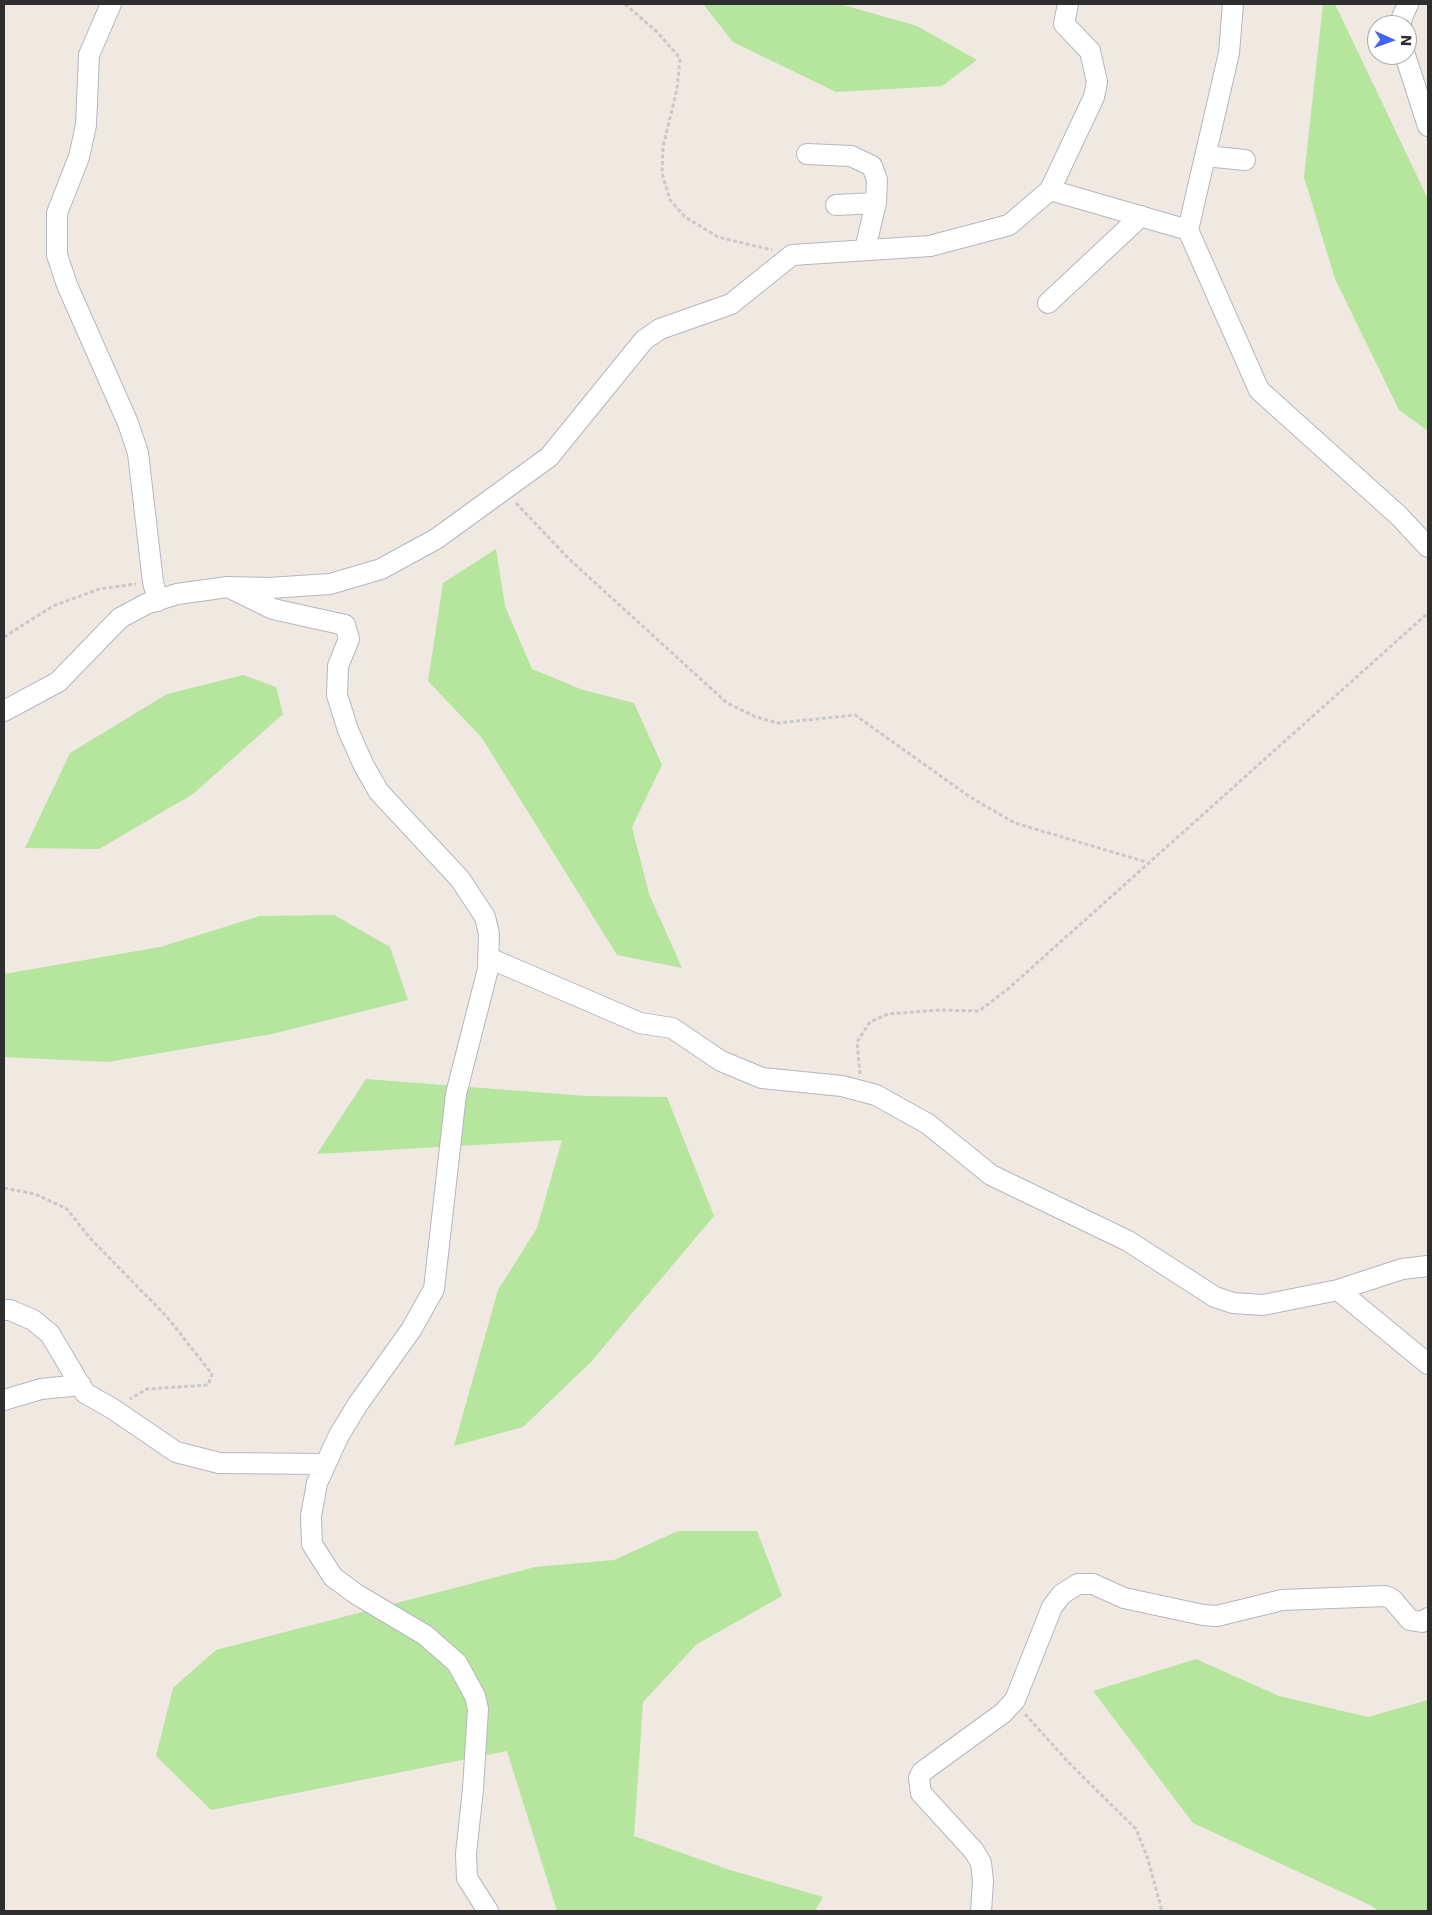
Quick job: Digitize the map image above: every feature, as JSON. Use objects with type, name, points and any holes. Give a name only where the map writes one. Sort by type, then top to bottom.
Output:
[{"type":"street","points":[[4,711],[58,682],[120,618],[146,604],[155,591],[138,453],[112,386],[67,285],[57,255],[57,213],[79,157],[86,126],[89,55],[111,4]]},
{"type":"street","points":[[155,591],[177,594],[228,587],[269,588],[330,584],[381,569],[436,540],[549,457],[644,340],[660,329],[731,304],[792,255],[930,246],[1009,225],[1050,190],[1094,97],[1097,82],[1090,51],[1064,24],[1068,4]]},
{"type":"street","points":[[1233,4],[1229,53],[1188,230],[1259,390],[1399,516],[1428,547]]},
{"type":"street","points":[[1408,65],[1428,126]]},
{"type":"street","points":[[807,154],[851,156],[872,166],[877,180],[876,203],[865,250]]},
{"type":"street","points":[[1205,156],[1245,160]]},
{"type":"street","points":[[1050,190],[1188,230]]},
{"type":"street","points":[[836,205],[876,203]]},
{"type":"street","points":[[1048,303],[1141,216]]},
{"type":"street","points":[[228,587],[273,609],[345,625],[349,638],[338,666],[337,695],[348,730],[364,766],[380,792],[460,879],[485,917],[489,934],[489,958],[456,1094],[434,1289],[411,1330],[338,1435],[317,1483],[311,1516],[312,1544],[333,1577],[356,1594],[425,1635],[458,1663],[475,1696],[478,1709],[473,1789],[466,1854],[467,1878],[488,1911]]},
{"type":"street","points":[[489,958],[640,1023],[672,1028],[721,1061],[762,1078],[842,1086],[876,1094],[928,1124],[991,1175],[1128,1241],[1215,1297],[1233,1304],[1263,1305],[1338,1290],[1402,1269],[1428,1266]]},
{"type":"street","points":[[1338,1290],[1428,1364]]},
{"type":"street","points":[[4,1310],[10,1310],[33,1320],[50,1334],[85,1393],[113,1409],[176,1452],[190,1458],[219,1463],[325,1464]]},
{"type":"street","points":[[4,1400],[42,1389],[81,1385]]},
{"type":"street","points":[[981,1911],[983,1881],[981,1863],[974,1851],[921,1793],[919,1778],[922,1772],[1003,1713],[1014,1700],[1052,1607],[1062,1594],[1078,1584],[1093,1584],[1124,1598],[1203,1615],[1236,1612],[1282,1600],[1385,1596],[1392,1600],[1410,1620],[1422,1622],[1428,1618]]},
{"type":"path","points":[[625,4],[657,32],[680,58],[677,89],[663,147],[662,173],[670,200],[686,217],[718,237],[792,255]]},
{"type":"path","points":[[504,490],[570,559],[726,703],[756,717],[778,723],[855,715],[970,797],[1015,823],[1147,863]]},
{"type":"path","points":[[4,637],[53,606],[99,588],[155,591]]},
{"type":"path","points":[[861,1092],[857,1042],[870,1022],[888,1014],[940,1010],[980,1011],[1008,989],[1428,613]]},
{"type":"path","points":[[4,1188],[35,1194],[67,1209],[88,1237],[167,1317],[212,1374],[208,1385],[148,1389],[113,1409]]},
{"type":"path","points":[[1014,1700],[1032,1725],[1136,1829],[1147,1856],[1162,1911]]},
{"type":"green space","points":[[703,4],[840,4],[917,26],[977,60],[942,86],[836,92],[733,42]]},
{"type":"green space","points":[[1323,4],[1335,4],[1428,199],[1428,431],[1399,410],[1335,279],[1304,177]]},
{"type":"green space","points":[[496,549],[505,606],[532,669],[583,690],[634,703],[662,765],[632,827],[649,894],[682,968],[617,955],[482,738],[428,681],[443,583]]},
{"type":"green space","points":[[243,675],[276,687],[283,714],[193,794],[99,849],[25,848],[70,753],[167,694]]},
{"type":"green space","points":[[334,915],[390,947],[408,1000],[272,1034],[108,1062],[4,1057],[4,974],[160,947],[260,916]]},
{"type":"green space","points":[[366,1079],[586,1096],[667,1097],[714,1216],[591,1362],[523,1427],[454,1446],[498,1290],[537,1228],[562,1140],[317,1154]]},
{"type":"green space","points":[[678,1531],[757,1531],[782,1596],[697,1644],[643,1702],[634,1836],[730,1870],[823,1897],[815,1911],[557,1911],[507,1751],[211,1810],[156,1756],[173,1688],[216,1650],[535,1567],[614,1560]]},
{"type":"green space","points":[[1196,1659],[1279,1696],[1368,1717],[1428,1700],[1428,1911],[1379,1911],[1372,1906],[1193,1823],[1093,1691]]}]
